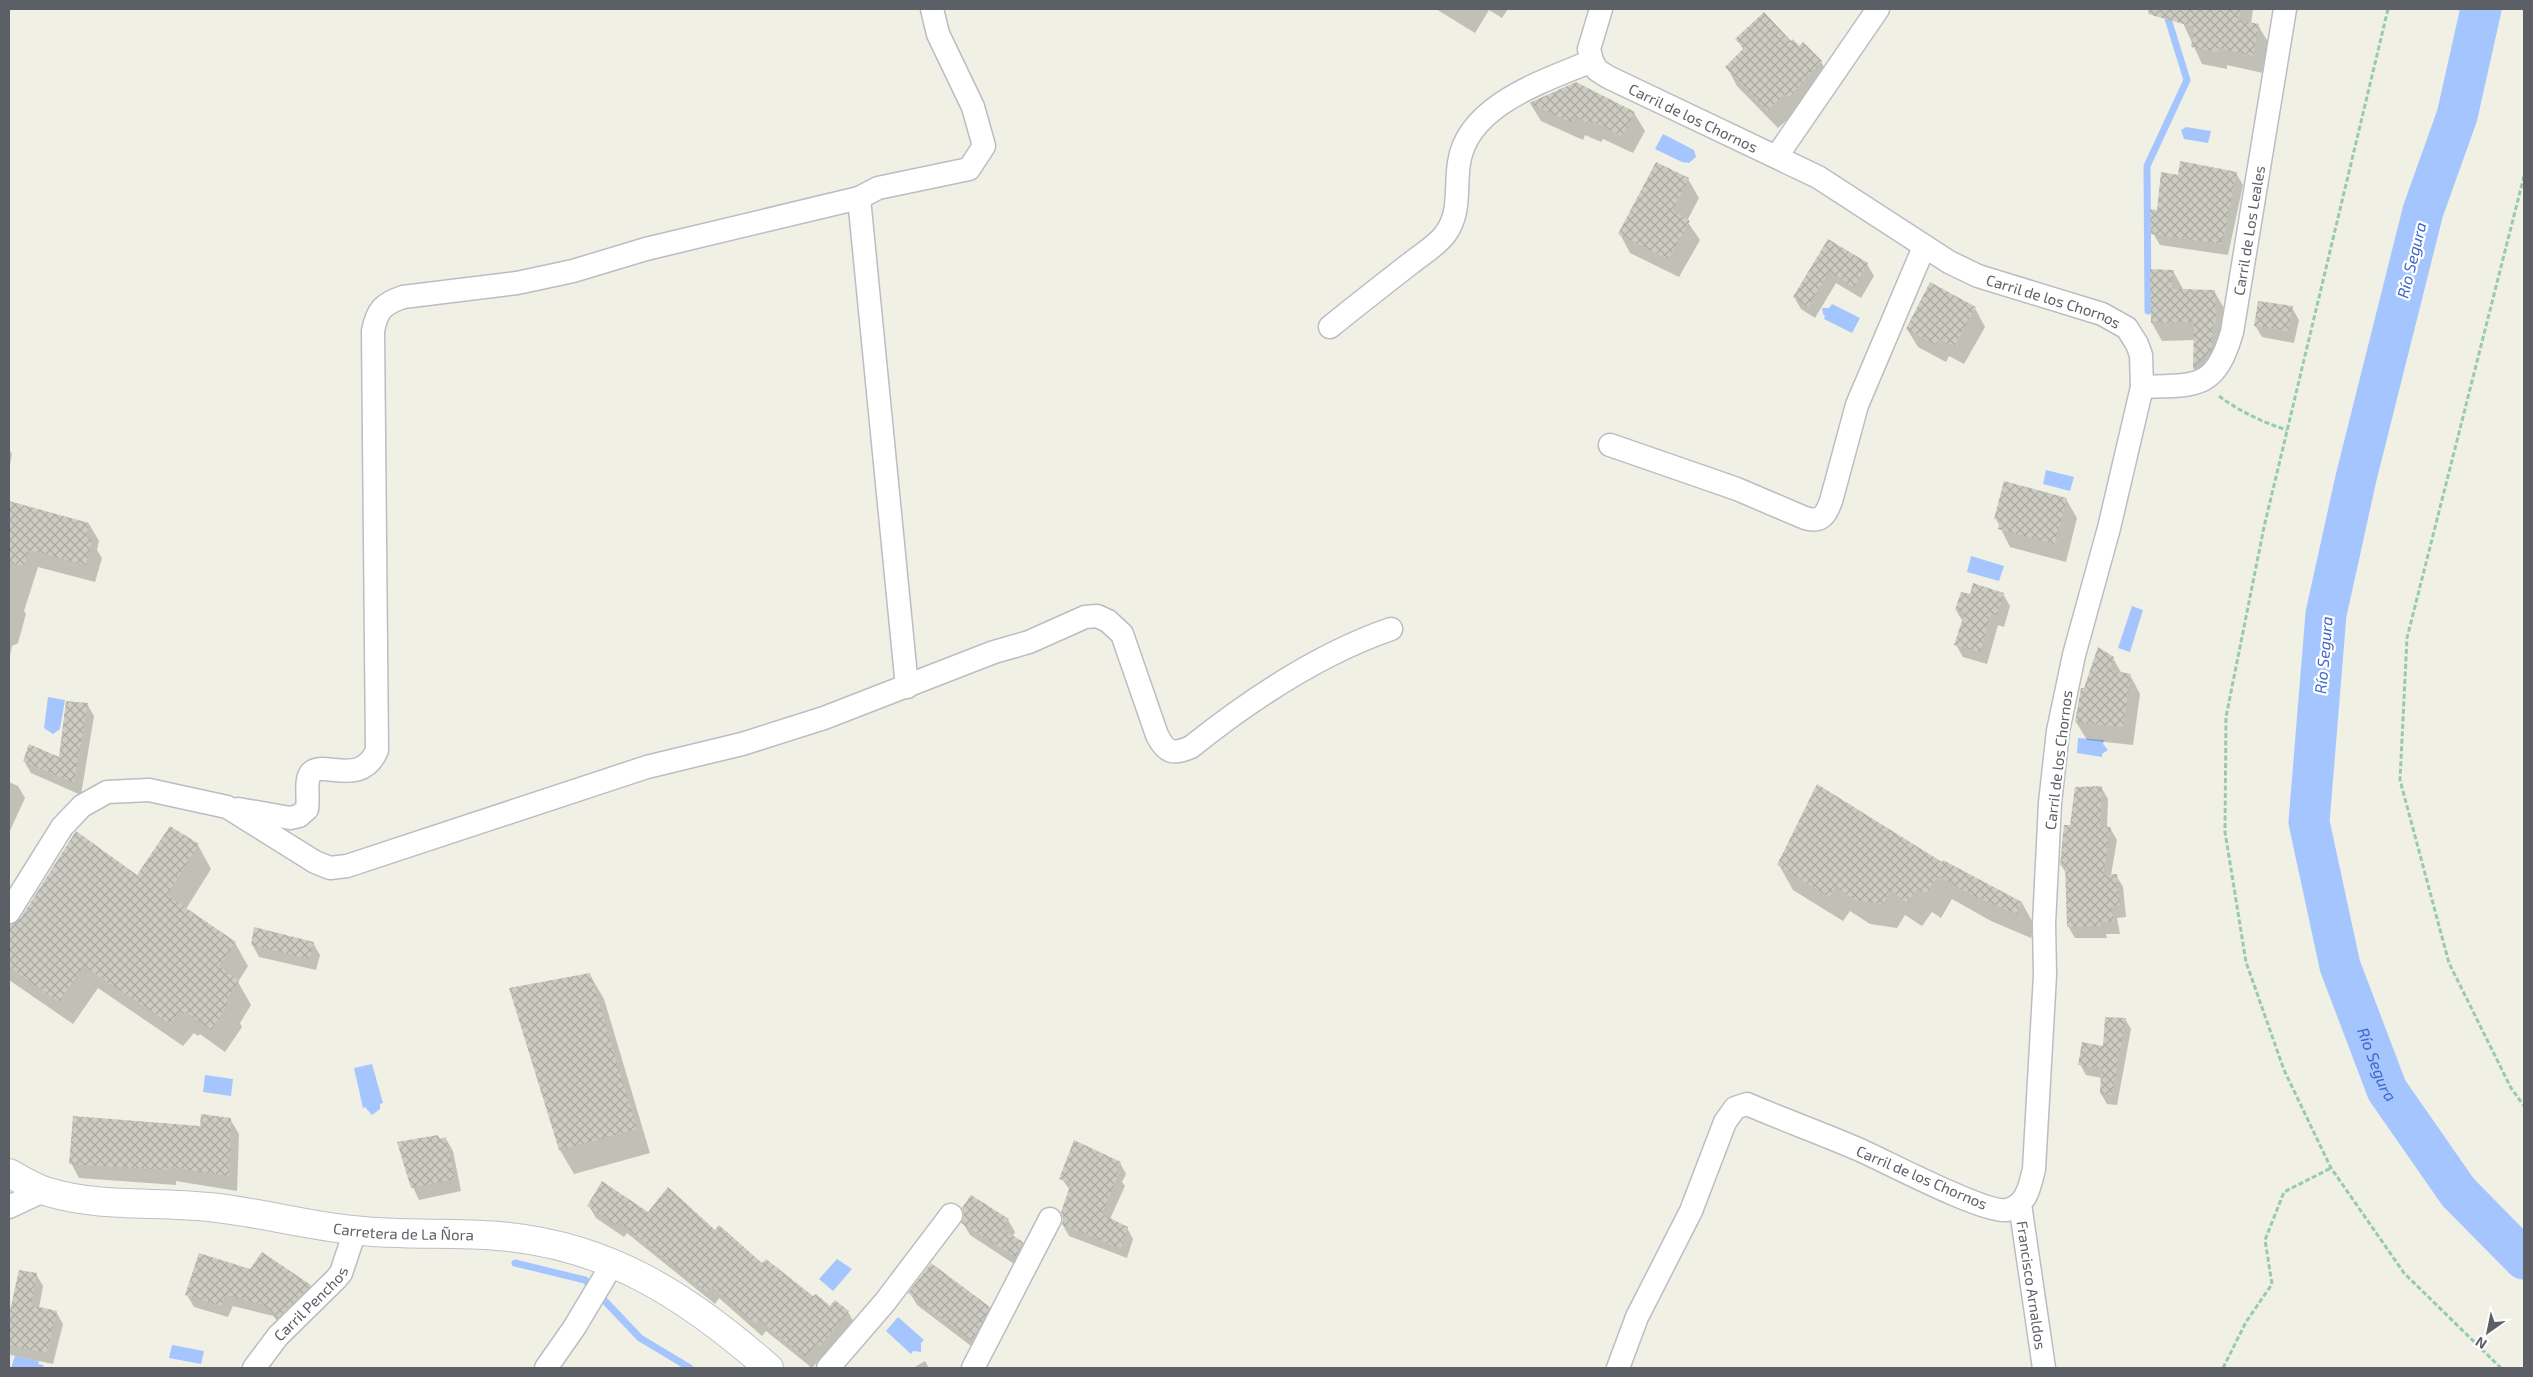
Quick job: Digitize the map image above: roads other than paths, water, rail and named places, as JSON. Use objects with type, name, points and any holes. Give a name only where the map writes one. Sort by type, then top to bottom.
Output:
[{"type":"main road","name":"Carretera de La Ñora","points":[[9,1173],[43,1191],[85,1201],[210,1207],[354,1231],[499,1236],[559,1244],[602,1281],[636,1273],[687,1304],[769,1368]]},
{"type":"street","points":[[300,854],[292,845],[288,832],[299,816],[307,809],[309,777],[312,772],[318,770],[336,771],[365,768],[370,764],[377,750],[374,331],[380,309],[388,302],[403,297],[517,282],[572,271],[646,249],[859,198],[878,188],[969,169],[984,146],[973,107],[938,34],[932,9]]},
{"type":"street","points":[[1330,326],[1444,235],[1456,212],[1459,162],[1462,148],[1469,134],[1491,110],[1512,98],[1592,61],[1590,49],[1601,9]]},
{"type":"street","points":[[1777,156],[1878,9]]},
{"type":"street","name":"Carril de Los Leales","points":[[2142,388],[2176,386],[2204,380],[2214,372],[2225,355],[2232,332],[2284,9]]},
{"type":"street","name":"Carril de los Chornos","points":[[1592,61],[1597,70],[1608,77],[1777,156],[1851,197],[1949,262],[1978,276],[2086,309],[2118,322],[2134,335],[2141,355],[2142,388],[2108,528],[2074,655],[2058,731],[2050,803],[2044,924],[2045,974],[2034,1168],[2029,1191],[2020,1204],[2006,1210],[1981,1205],[1859,1150],[1747,1104],[1735,1108],[1726,1122],[1691,1211],[1637,1317],[1618,1368]]},
{"type":"street","points":[[859,198],[907,687]]},
{"type":"street","points":[[1610,445],[1738,489],[1805,518],[1814,521],[1821,519],[1827,513],[1831,501],[1857,405],[1924,247]]},
{"type":"street","points":[[227,807],[300,854],[330,868],[353,864],[647,767],[742,744],[824,718],[994,652],[1029,642],[1073,620],[1097,616],[1116,626],[1122,634],[1157,735],[1162,745],[1168,751],[1179,752],[1191,747],[1258,698],[1336,651],[1352,642],[1391,628]]},
{"type":"street","points":[[9,912],[62,827],[82,806],[107,792],[148,790],[290,818],[299,816]]},
{"type":"street","points":[[9,1207],[43,1191]]},
{"type":"street","name":"Francisco Arnaldos","points":[[2020,1204],[2044,1368]]},
{"type":"street","points":[[828,1368],[885,1302],[951,1215]]},
{"type":"street","points":[[973,1368],[1050,1218]]},
{"type":"street","name":"Carril Penchos","points":[[254,1368],[278,1336],[341,1273],[354,1231]]},
{"type":"street","points":[[546,1368],[602,1281]]},
{"type":"water","points":[[2186,127],[2211,131],[2208,143],[2184,139],[2181,130]]},
{"type":"water","points":[[1663,134],[1694,150],[1696,157],[1689,163],[1682,162],[1655,149]]},
{"type":"water","points":[[1832,304],[1860,318],[1852,333],[1824,319],[1825,316],[1822,308],[1829,308]]},
{"type":"water","points":[[2046,470],[2074,477],[2070,491],[2043,484]]},
{"type":"water","points":[[1971,556],[2004,566],[1999,581],[1967,572]]},
{"type":"water","points":[[2132,606],[2143,610],[2130,652],[2118,648]]},
{"type":"water","points":[[48,697],[65,700],[60,729],[53,734],[44,728]]},
{"type":"water","points":[[2078,738],[2104,740],[2103,744],[2108,750],[2102,754],[2102,757],[2077,753]]},
{"type":"water","points":[[372,1064],[383,1103],[380,1104],[380,1109],[372,1115],[365,1107],[363,1108],[354,1068]]},
{"type":"water","points":[[205,1075],[233,1079],[231,1096],[203,1092]]},
{"type":"water","points":[[837,1259],[852,1269],[833,1291],[819,1279]]},
{"type":"water","points":[[898,1317],[924,1340],[921,1343],[921,1352],[913,1351],[911,1354],[886,1331]]},
{"type":"water","points":[[172,1345],[204,1351],[201,1364],[169,1358]]},
{"type":"water","points":[[15,1356],[39,1361],[38,1364],[43,1365],[44,1368],[11,1368]]},
{"type":"waterway","points":[[2148,311],[2147,166],[2187,80],[2165,9]]},
{"type":"waterway","name":"Río Segura","points":[[2481,9],[2457,116],[2423,211],[2356,478],[2326,614],[2309,822],[2340,966],[2387,1090],[2458,1192],[2524,1259]]},
{"type":"waterway","points":[[515,1263],[585,1280],[640,1338],[690,1368]]}]
